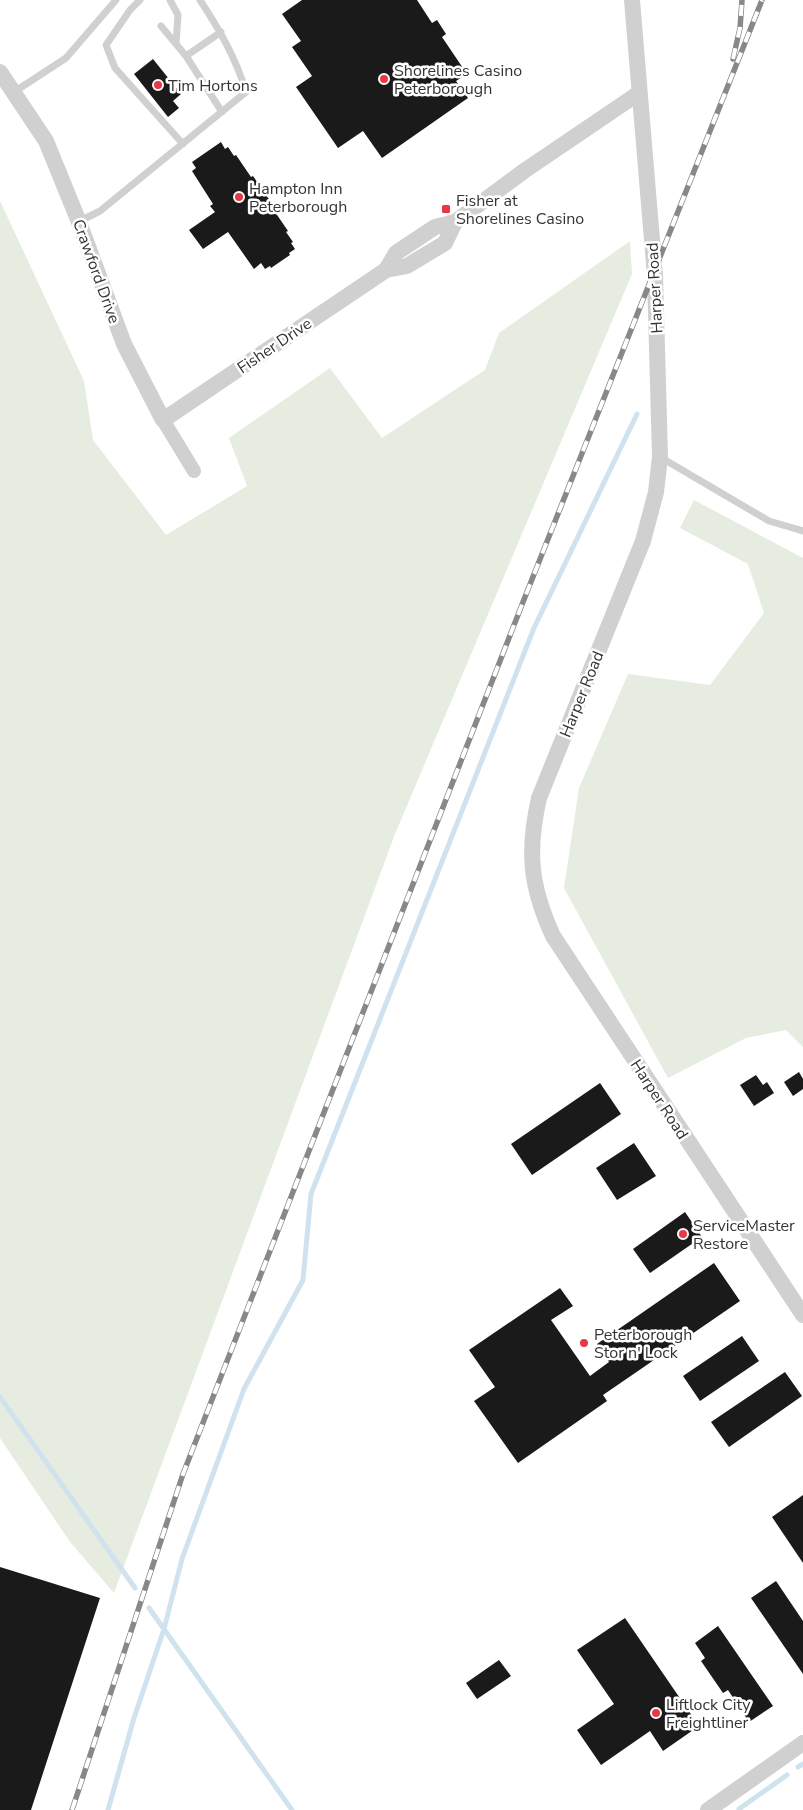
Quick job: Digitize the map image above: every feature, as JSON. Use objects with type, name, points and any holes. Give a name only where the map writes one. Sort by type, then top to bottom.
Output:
[{"type":"street","name":"Harper Road","points":[[632,0],[655,276],[660,457],[656,492],[643,541],[539,798],[533,826],[532,876],[537,897],[553,936],[803,1315]]},
{"type":"street","name":"Crawford Drive","points":[[0,72],[46,141],[80,222],[124,344],[163,420],[194,471]]},
{"type":"street","name":"Fisher Drive","points":[[163,420],[386,270],[396,253],[435,227],[455,222],[524,171],[639,93]]},
{"type":"street","points":[[708,1810],[803,1743]]},
{"type":"lane","points":[[14,92],[66,58],[116,0]]},
{"type":"lane","points":[[140,0],[130,10],[106,46],[115,68],[183,144]]},
{"type":"lane","points":[[170,0],[178,15],[176,44]]},
{"type":"lane","points":[[80,222],[100,211],[246,92],[240,70],[221,32],[200,0]]},
{"type":"lane","points":[[161,26],[186,56],[222,112]]},
{"type":"lane","points":[[186,56],[221,32]]},
{"type":"lane","points":[[660,457],[768,521],[803,531]]},
{"type":"shaded area","points":[[0,201],[84,381],[93,440],[166,535],[247,486],[229,438],[330,368],[382,438],[485,370],[499,333],[630,241],[632,274],[395,834],[114,1593],[70,1542],[0,1438]]},
{"type":"shaded area","points":[[694,500],[803,558],[803,1047],[786,1030],[746,1038],[668,1078],[564,888],[579,788],[628,674],[710,685],[764,613],[748,564],[680,528]]},
{"type":"building","name":"Shorelines Casino Peterborough","points":[[302,0],[417,0],[432,23],[437,20],[446,34],[442,37],[467,74],[456,81],[468,98],[382,158],[363,131],[338,148],[296,87],[312,76],[292,47],[301,41],[282,14]]},
{"type":"building","name":"Tim Hortons","points":[[153,59],[181,94],[173,101],[179,108],[168,117],[134,74]]},
{"type":"building","points":[[221,142],[225,149],[228,147],[234,156],[236,155],[251,177],[253,176],[275,208],[273,209],[293,242],[291,243],[295,249],[289,253],[290,255],[271,268],[270,266],[265,269],[261,263],[254,269],[228,232],[203,249],[189,230],[215,212],[210,206],[213,204],[192,171],[196,168],[192,162]]},
{"type":"building","points":[[799,1072],[803,1079],[803,1089],[793,1096],[784,1082]]},
{"type":"building","points":[[756,1075],[763,1085],[767,1082],[774,1093],[754,1106],[740,1085]]},
{"type":"building","points":[[600,1083],[621,1114],[532,1175],[511,1144]]},
{"type":"building","points":[[634,1143],[656,1176],[617,1200],[596,1168]]},
{"type":"building","points":[[685,1212],[702,1237],[650,1273],[633,1249]]},
{"type":"building","points":[[714,1263],[740,1301],[603,1395],[607,1401],[518,1463],[474,1401],[495,1387],[469,1350],[560,1288],[573,1306],[551,1320],[590,1376],[609,1362],[597,1344]]},
{"type":"building","points":[[742,1336],[759,1361],[700,1401],[683,1376]]},
{"type":"building","points":[[785,1372],[802,1396],[729,1447],[711,1422]]},
{"type":"building","points":[[803,1495],[803,1563],[772,1517]]},
{"type":"building","points":[[0,1567],[100,1598],[31,1810],[0,1810]]},
{"type":"building","points":[[776,1581],[803,1621],[803,1674],[751,1598]]},
{"type":"building","points":[[625,1618],[699,1726],[663,1751],[650,1731],[601,1765],[577,1730],[614,1704],[577,1650]]},
{"type":"building","points":[[718,1626],[773,1706],[749,1722],[728,1690],[723,1693],[701,1661],[705,1658],[695,1643]]},
{"type":"building","points":[[499,1660],[511,1676],[477,1699],[466,1683]]},
{"type":"waterway","points":[[108,1810],[134,1718],[164,1629],[182,1559],[244,1389],[303,1280],[311,1194],[534,628],[637,414]]},
{"type":"waterway","points":[[0,1397],[135,1588]]},
{"type":"waterway","points":[[149,1608],[292,1810]]},
{"type":"waterway","points":[[798,1767],[803,1764]]},
{"type":"waterway","points":[[739,1809],[787,1775]]},
{"type":"railway","points":[[733,59],[740,28],[742,0]]},
{"type":"railway","points":[[72,1810],[183,1474],[523,602],[762,0]]},
{"type":"place","name":"Shorelines Casino Peterborough","points":[[384,79]]},
{"type":"place","name":"Tim Hortons","points":[[158,85]]},
{"type":"place","name":"Hampton Inn Peterborough","points":[[239,197]]},
{"type":"place","name":"Fisher at Shorelines Casino","points":[[446,209]]},
{"type":"place","name":"ServiceMaster Restore","points":[[683,1234]]},
{"type":"place","name":"Peterborough Stor n' Lock","points":[[584,1343]]},
{"type":"place","name":"Liftlock City Freightliner","points":[[656,1713]]}]
